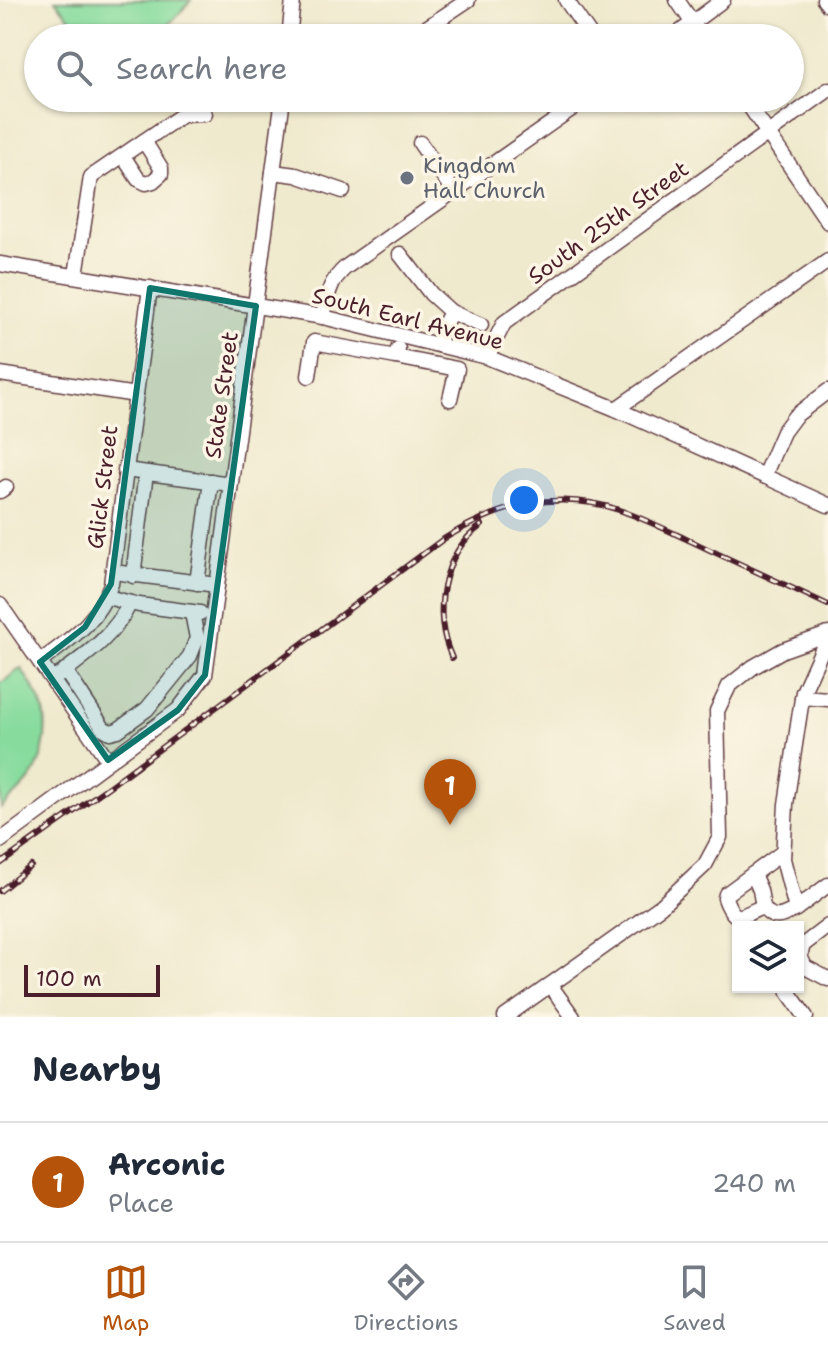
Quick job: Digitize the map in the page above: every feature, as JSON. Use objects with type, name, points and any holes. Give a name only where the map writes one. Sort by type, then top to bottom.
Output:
[{"type":"street","points":[[290,24],[293,0]]},
{"type":"street","points":[[432,24],[468,0]]},
{"type":"street","points":[[566,0],[582,24]]},
{"type":"street","points":[[677,0],[693,23],[723,0]]},
{"type":"street","points":[[824,0],[828,5]]},
{"type":"street","name":"South 25th Street","points":[[804,108],[828,90]]},
{"type":"street","name":"State Street","points":[[108,760],[178,710],[205,675],[281,112]]},
{"type":"street","points":[[323,317],[328,292],[335,277],[346,267],[567,112]]},
{"type":"street","points":[[753,112],[828,222]]},
{"type":"street","name":"South 25th Street","points":[[487,357],[504,323],[798,112]]},
{"type":"street","points":[[76,275],[91,177],[182,115],[205,114]]},
{"type":"street","points":[[123,156],[138,179],[146,183],[153,181],[161,174],[161,168],[144,141]]},
{"type":"street","points":[[420,143],[454,192]]},
{"type":"street","points":[[273,172],[296,175],[343,191]]},
{"type":"street","points":[[400,254],[431,294],[451,312],[481,325]]},
{"type":"street","points":[[616,409],[828,261]]},
{"type":"street","name":"South Earl Avenue","points":[[0,264],[323,317],[487,357],[616,409],[828,505]]},
{"type":"street","name":"Glick Street","points":[[40,662],[85,627],[107,597],[113,572],[150,288]]},
{"type":"street","points":[[439,345],[451,312]]},
{"type":"street","points":[[396,357],[401,336]]},
{"type":"street","points":[[309,376],[314,342],[457,369],[450,399]]},
{"type":"street","points":[[0,374],[136,395]]},
{"type":"street","points":[[764,476],[783,432],[795,416],[828,391]]},
{"type":"street","points":[[125,470],[231,484]]},
{"type":"street","points":[[133,576],[146,473]]},
{"type":"street","points":[[197,583],[211,481]]},
{"type":"street","points":[[113,572],[217,585]]},
{"type":"street","points":[[107,597],[192,613],[214,613]]},
{"type":"street","points":[[52,680],[108,637],[130,603]]},
{"type":"street","points":[[0,605],[108,760],[0,841]]},
{"type":"street","points":[[65,670],[103,728],[110,732],[118,730],[147,709],[190,656],[197,638],[192,613]]},
{"type":"street","points":[[796,909],[783,859],[786,804],[802,697],[828,635]]},
{"type":"street","points":[[505,1017],[661,906],[705,865],[720,837],[717,711],[729,686],[753,667],[783,650],[828,635]]},
{"type":"street","points":[[802,697],[828,699]]},
{"type":"street","points":[[763,907],[739,917],[726,904],[726,894],[783,852]]},
{"type":"street","points":[[753,874],[763,907],[772,917],[779,918],[796,909],[828,885]]},
{"type":"street","points":[[804,944],[828,926]]},
{"type":"street","points":[[804,971],[828,979]]},
{"type":"street","points":[[550,985],[573,1017]]},
{"type":"street","points":[[789,993],[806,1017]]},
{"type":"highlighted area","points":[[150,288],[256,306],[205,675],[178,710],[108,760],[40,662],[85,627],[111,584]]},
{"type":"green space","points":[[55,0],[191,0],[169,24],[75,24]]},
{"type":"green space","points":[[21,668],[42,705],[45,737],[36,769],[1,808],[0,684]]},
{"type":"railway","points":[[0,864],[442,540],[506,509],[551,501],[574,501],[622,511],[828,605]]},
{"type":"railway","points":[[452,658],[442,623],[444,586],[457,552],[482,525]]},
{"type":"railway","points":[[0,891],[31,866]]},
{"type":"place","name":"Kingdom Hall Church","points":[[407,178]]},
{"type":"place","name":"Arconic","points":[[450,825]]}]
